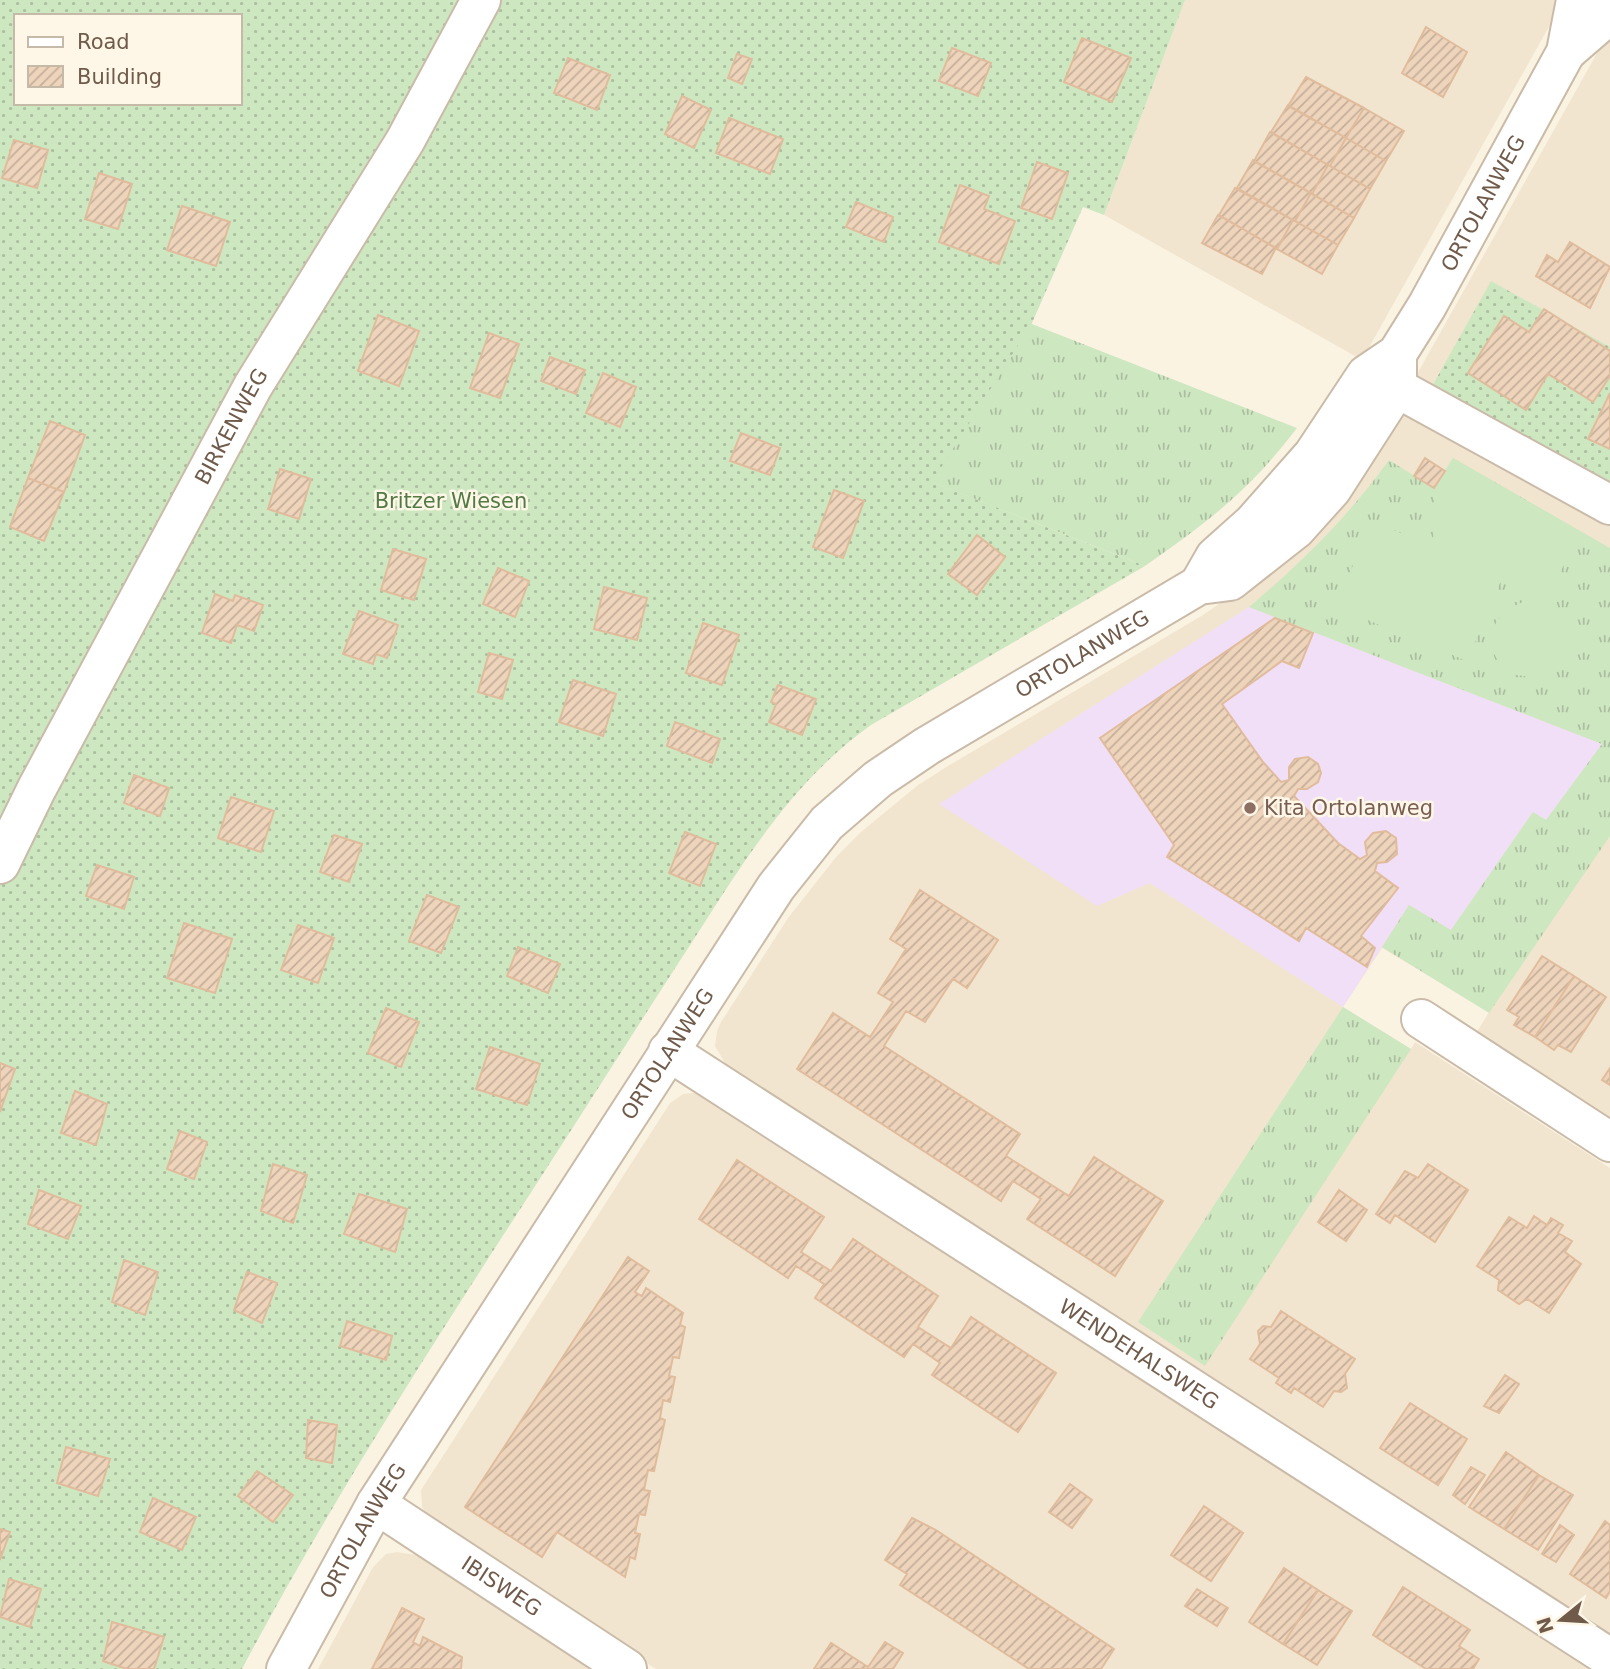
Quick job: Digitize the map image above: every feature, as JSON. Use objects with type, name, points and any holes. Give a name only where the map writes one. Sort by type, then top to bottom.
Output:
[{"type":"street","name":"BIRKENWEG","points":[[0,864],[42,778],[253,386],[405,141],[481,0]]},
{"type":"street","name":"ORTOLANWEG","points":[[286,1669],[376,1504],[776,887],[827,823],[865,790],[927,746],[1199,585],[1215,557],[1253,523],[1313,456],[1366,375],[1397,371],[1427,306],[1566,52],[1576,0]]},
{"type":"street","name":"ORTOLANWEG","points":[[1566,52],[1603,20],[1610,7]]},
{"type":"street","points":[[1397,371],[1610,505]]},
{"type":"street","points":[[1422,1019],[1610,1142]]},
{"type":"street","name":"WENDEHALSWEG","points":[[668,1051],[1610,1658]]},
{"type":"street","name":"IBISWEG","points":[[376,1504],[627,1669]]},
{"type":"shaded area","points":[[1185,0],[1564,0],[1362,360],[1104,215]]},
{"type":"shaded area","points":[[1610,30],[1610,1123],[1475,1035],[1489,1012],[1382,948],[1343,1007],[1411,1049],[1415,1042],[1610,1168],[1610,1639],[1078,1297],[726,1065],[715,1046],[721,1022],[788,918],[836,857],[861,832],[918,785],[1203,615],[1239,590],[1380,440]]},
{"type":"shaded area","name":"Kita Ortolanweg","points":[[1249,607],[1602,744],[1546,820],[1532,813],[1451,930],[1409,905],[1343,1007],[1150,883],[1097,906],[939,804]]},
{"type":"shaded area","points":[[683,1094],[702,1094],[1588,1669],[656,1669],[433,1524],[422,1507],[421,1490],[670,1103]]},
{"type":"shaded area","points":[[397,1552],[416,1555],[590,1669],[318,1669],[373,1567],[386,1554]]},
{"type":"green space","points":[[0,0],[205,0],[241,14],[14,14],[14,105],[242,105],[242,15],[1297,428],[1262,470],[1227,504],[1145,566],[0,116]]},
{"type":"green space","name":"Britzer Wiesen","points":[[0,0],[1185,0],[1104,215],[1083,207],[1032,323],[932,482],[1145,566],[871,725],[845,745],[798,791],[758,842],[721,897],[417,1370],[283,1593],[242,1669],[0,1669]]},
{"type":"green space","points":[[1491,281],[1610,347],[1610,501],[1426,397]]},
{"type":"green space","points":[[1453,458],[1610,548],[1610,836],[1489,1013],[1382,947],[1409,905],[1451,930],[1533,812],[1546,820],[1602,744],[1249,607],[1324,538],[1389,460],[1434,488]]},
{"type":"green space","points":[[1453,458],[1581,532],[1551,590],[1544,590],[1543,599],[1563,615],[1569,625],[1571,637],[1565,660],[1547,679],[1501,673],[1494,653],[1492,633],[1499,618],[1512,607],[1529,600],[1521,582],[1503,576],[1467,661],[1336,607],[1371,521],[1433,546],[1434,488]]},
{"type":"green space","points":[[1343,1007],[1411,1049],[1205,1366],[1138,1322]]},
{"type":"building","points":[[1426,27],[1467,52],[1443,97],[1402,73]]},
{"type":"building","points":[[1082,38],[1131,58],[1112,102],[1064,82]]},
{"type":"building","points":[[952,48],[991,63],[978,96],[939,81]]},
{"type":"building","points":[[737,54],[752,59],[742,84],[728,78]]},
{"type":"building","points":[[568,58],[610,75],[597,110],[554,93]]},
{"type":"building","points":[[1306,77],[1364,108],[1346,138],[1288,106]]},
{"type":"building","points":[[682,96],[711,110],[694,148],[665,134]]},
{"type":"building","points":[[1288,105],[1346,138],[1330,166],[1271,132]]},
{"type":"building","points":[[1364,108],[1404,131],[1386,161],[1346,138]]},
{"type":"building","points":[[729,118],[783,139],[770,174],[716,153]]},
{"type":"building","points":[[1270,132],[1328,165],[1312,194],[1254,161]]},
{"type":"building","points":[[1346,138],[1386,161],[1370,189],[1330,166]]},
{"type":"building","points":[[14,140],[48,150],[37,188],[2,178]]},
{"type":"building","points":[[1253,160],[1311,193],[1295,221],[1237,188]]},
{"type":"building","points":[[1037,162],[1068,173],[1052,219],[1021,208]]},
{"type":"building","points":[[1328,165],[1370,189],[1354,218],[1312,194]]},
{"type":"building","points":[[99,173],[132,184],[118,229],[85,219]]},
{"type":"building","points":[[960,185],[989,196],[984,209],[1015,221],[999,264],[939,242]]},
{"type":"building","points":[[1235,188],[1293,220],[1277,249],[1219,215]]},
{"type":"building","points":[[1311,193],[1354,218],[1338,245],[1295,221]]},
{"type":"building","points":[[856,202],[893,217],[884,242],[846,227]]},
{"type":"building","points":[[182,206],[230,222],[216,266],[167,250]]},
{"type":"building","points":[[1218,215],[1276,248],[1262,274],[1202,243]]},
{"type":"building","points":[[1293,220],[1338,245],[1322,274],[1277,249]]},
{"type":"building","points":[[1570,242],[1610,267],[1590,308],[1536,276],[1547,255],[1558,262]]},
{"type":"building","points":[[1544,309],[1610,351],[1610,376],[1593,402],[1548,374],[1526,410],[1468,373],[1504,316],[1529,332]]},
{"type":"building","points":[[378,315],[419,331],[399,386],[358,371]]},
{"type":"building","points":[[489,333],[519,344],[500,398],[470,388]]},
{"type":"building","points":[[550,357],[585,370],[576,394],[541,381]]},
{"type":"building","points":[[603,373],[636,387],[620,427],[586,413]]},
{"type":"building","points":[[1610,393],[1610,449],[1588,439]]},
{"type":"building","points":[[50,421],[85,435],[64,492],[28,478]]},
{"type":"building","points":[[741,433],[780,448],[770,475],[730,461]]},
{"type":"building","points":[[1425,458],[1445,471],[1434,488],[1414,476]]},
{"type":"building","points":[[280,469],[311,479],[299,519],[268,509]]},
{"type":"building","points":[[28,478],[64,492],[44,541],[10,527]]},
{"type":"building","points":[[834,490],[864,501],[843,558],[813,547]]},
{"type":"building","points":[[977,535],[1005,557],[977,595],[948,574]]},
{"type":"building","points":[[393,549],[426,559],[414,600],[381,590]]},
{"type":"building","points":[[498,568],[529,581],[515,617],[483,604]]},
{"type":"building","points":[[604,587],[647,598],[637,640],[594,629]]},
{"type":"building","points":[[215,594],[233,601],[235,595],[263,605],[254,631],[237,625],[231,643],[202,633]]},
{"type":"building","points":[[359,611],[398,625],[387,658],[376,654],[373,664],[343,654]]},
{"type":"building","points":[[1275,618],[1313,633],[1299,668],[1282,661],[1222,704],[1263,762],[1281,782],[1289,780],[1289,767],[1295,759],[1308,757],[1318,764],[1321,773],[1318,782],[1307,789],[1298,789],[1294,796],[1338,843],[1360,859],[1367,855],[1365,842],[1373,833],[1386,831],[1396,838],[1397,854],[1387,862],[1377,863],[1375,871],[1398,888],[1361,936],[1375,948],[1367,967],[1306,928],[1299,941],[1167,857],[1174,845],[1100,738]]},
{"type":"building","points":[[703,623],[739,635],[722,685],[686,673]]},
{"type":"building","points":[[489,653],[513,660],[502,699],[478,692]]},
{"type":"building","points":[[573,680],[616,694],[603,736],[559,722]]},
{"type":"building","points":[[778,685],[816,699],[802,735],[769,722],[776,704],[771,702]]},
{"type":"building","points":[[675,722],[720,739],[712,763],[667,746]]},
{"type":"building","points":[[134,775],[169,788],[160,816],[124,803]]},
{"type":"building","points":[[231,797],[274,811],[261,852],[218,838]]},
{"type":"building","points":[[685,832],[716,844],[700,886],[669,873]]},
{"type":"building","points":[[334,835],[362,844],[349,882],[320,872]]},
{"type":"building","points":[[97,865],[134,877],[124,909],[86,896]]},
{"type":"building","points":[[920,890],[998,940],[967,988],[953,979],[925,1022],[906,1011],[884,1046],[1020,1134],[1006,1156],[1069,1196],[1094,1157],[1163,1201],[1115,1276],[1027,1219],[1041,1199],[1013,1181],[1001,1201],[797,1069],[833,1013],[870,1037],[893,1002],[878,993],[906,949],[890,939]]},
{"type":"building","points":[[427,895],[459,907],[441,953],[409,941]]},
{"type":"building","points":[[184,923],[232,939],[215,993],[167,978]]},
{"type":"building","points":[[298,925],[334,938],[318,983],[281,970]]},
{"type":"building","points":[[518,947],[560,964],[548,993],[507,976]]},
{"type":"building","points":[[1542,956],[1574,976],[1535,1037],[1514,1025],[1519,1017],[1507,1010]]},
{"type":"building","points":[[1574,976],[1606,997],[1571,1052],[1558,1045],[1554,1050],[1535,1037]]},
{"type":"building","points":[[386,1008],[419,1022],[401,1067],[368,1053]]},
{"type":"building","points":[[490,1047],[540,1064],[527,1105],[476,1089]]},
{"type":"building","points":[[0,1063],[15,1069],[0,1112]]},
{"type":"building","points":[[1610,1068],[1610,1085],[1602,1080]]},
{"type":"building","points":[[75,1091],[107,1104],[96,1145],[61,1133]]},
{"type":"building","points":[[180,1131],[207,1142],[194,1179],[167,1169]]},
{"type":"building","points":[[737,1160],[824,1217],[801,1252],[831,1271],[853,1239],[938,1296],[918,1327],[951,1348],[971,1317],[1056,1373],[1018,1432],[932,1375],[940,1363],[913,1344],[904,1357],[815,1298],[824,1284],[796,1266],[788,1278],[699,1219]]},
{"type":"building","points":[[273,1164],[307,1175],[293,1223],[261,1211]]},
{"type":"building","points":[[1428,1164],[1468,1190],[1435,1242],[1395,1215],[1390,1223],[1376,1214],[1405,1171],[1418,1178]]},
{"type":"building","points":[[39,1190],[81,1206],[68,1239],[28,1224]]},
{"type":"building","points":[[1339,1190],[1367,1210],[1346,1241],[1318,1222]]},
{"type":"building","points":[[359,1194],[407,1209],[395,1252],[344,1234]]},
{"type":"building","points":[[1534,1216],[1547,1225],[1551,1218],[1563,1225],[1558,1233],[1572,1241],[1565,1252],[1581,1264],[1549,1313],[1527,1299],[1519,1304],[1498,1290],[1499,1280],[1477,1266],[1509,1217],[1527,1228]]},
{"type":"building","points":[[628,1257],[649,1271],[635,1292],[642,1296],[646,1288],[683,1313],[680,1325],[685,1327],[679,1358],[673,1357],[669,1376],[675,1377],[670,1402],[663,1400],[660,1418],[665,1420],[654,1471],[648,1470],[644,1490],[650,1491],[645,1515],[639,1514],[635,1533],[640,1534],[635,1559],[630,1557],[625,1577],[557,1532],[542,1557],[465,1507]]},
{"type":"building","points":[[124,1260],[158,1272],[145,1315],[112,1302]]},
{"type":"building","points":[[247,1272],[277,1283],[262,1323],[234,1310]]},
{"type":"building","points":[[1281,1311],[1355,1359],[1345,1374],[1347,1388],[1341,1392],[1334,1391],[1323,1407],[1294,1388],[1291,1393],[1276,1383],[1279,1378],[1250,1359],[1260,1344],[1258,1331],[1263,1326],[1271,1327]]},
{"type":"building","points":[[347,1321],[392,1336],[386,1360],[340,1346]]},
{"type":"building","points":[[1505,1375],[1519,1384],[1499,1413],[1484,1406]]},
{"type":"building","points":[[1410,1403],[1467,1439],[1438,1485],[1380,1448]]},
{"type":"building","points":[[308,1420],[337,1425],[332,1463],[306,1458]]},
{"type":"building","points":[[66,1447],[110,1459],[98,1496],[57,1483]]},
{"type":"building","points":[[1506,1452],[1539,1475],[1504,1529],[1469,1507]]},
{"type":"building","points":[[1471,1467],[1485,1475],[1465,1504],[1453,1495]]},
{"type":"building","points":[[257,1471],[293,1495],[273,1522],[238,1496]]},
{"type":"building","points":[[1539,1475],[1573,1495],[1538,1550],[1504,1529]]},
{"type":"building","points":[[1070,1484],[1092,1500],[1072,1528],[1049,1512]]},
{"type":"building","points":[[153,1498],[196,1517],[182,1550],[140,1532]]},
{"type":"building","points":[[1204,1506],[1243,1533],[1211,1581],[1171,1555]]},
{"type":"building","points":[[912,1518],[936,1530],[1114,1649],[1101,1669],[1029,1669],[900,1585],[907,1574],[885,1560]]},
{"type":"building","points":[[1605,1521],[1610,1525],[1610,1591],[1606,1598],[1570,1574]]},
{"type":"building","points":[[1560,1525],[1574,1535],[1556,1562],[1542,1554]]},
{"type":"building","points":[[0,1529],[10,1532],[0,1560]]},
{"type":"building","points":[[1284,1568],[1318,1590],[1283,1644],[1249,1622]]},
{"type":"building","points":[[9,1579],[41,1589],[30,1627],[0,1617]]},
{"type":"building","points":[[1403,1587],[1470,1630],[1459,1646],[1479,1659],[1473,1669],[1426,1669],[1373,1635]]},
{"type":"building","points":[[1197,1589],[1228,1608],[1217,1626],[1185,1606]]},
{"type":"building","points":[[1318,1590],[1352,1611],[1317,1665],[1283,1644]]},
{"type":"building","points":[[402,1608],[424,1619],[413,1642],[420,1646],[423,1637],[462,1657],[461,1669],[372,1669]]},
{"type":"building","points":[[112,1622],[164,1637],[154,1669],[127,1669],[103,1661]]},
{"type":"building","points":[[885,1642],[903,1653],[893,1669],[814,1669],[831,1643],[868,1667]]},
{"type":"place","name":"Kita Ortolanweg","points":[[1250,808]]}]
